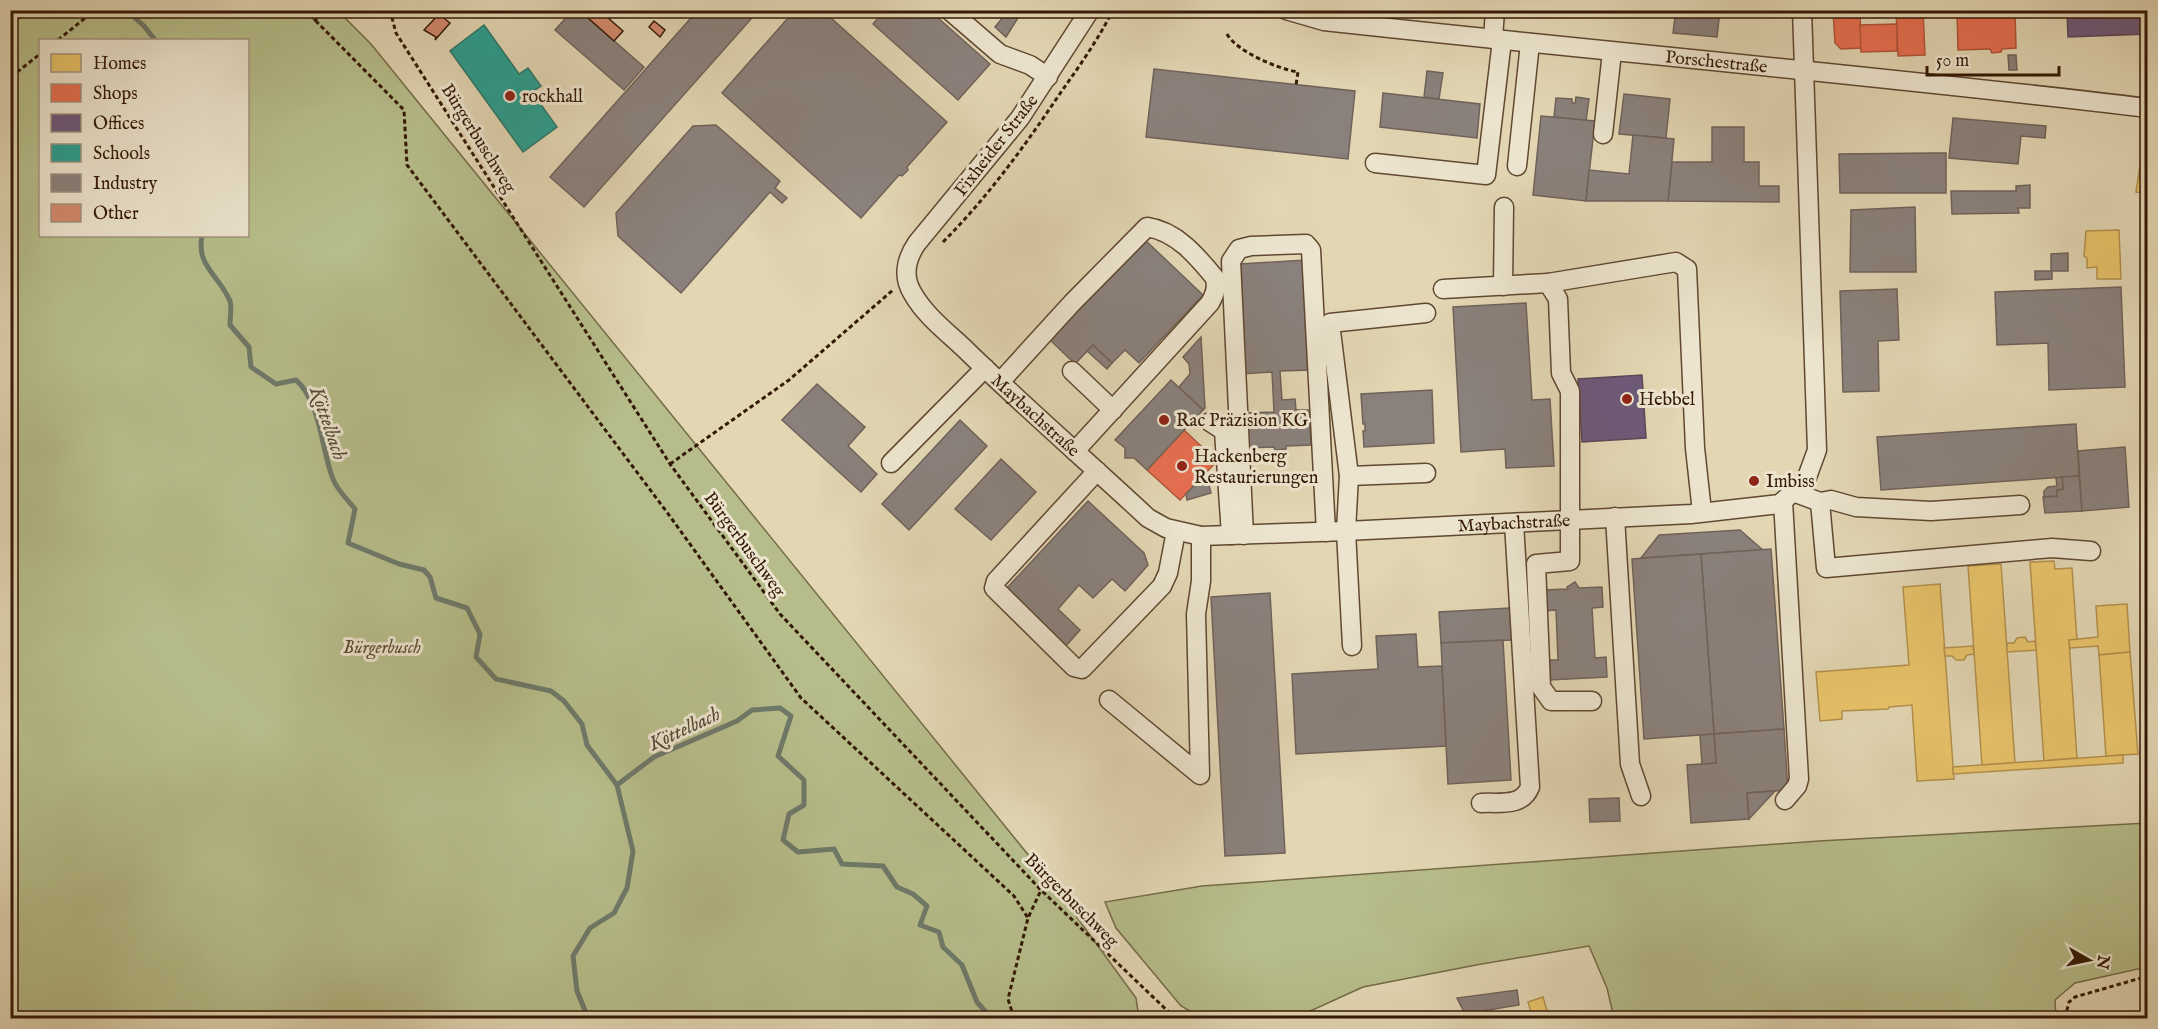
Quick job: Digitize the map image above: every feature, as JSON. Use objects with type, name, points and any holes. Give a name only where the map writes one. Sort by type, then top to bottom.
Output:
[{"type":"street","points":[[949,10],[1000,54],[1030,65],[1048,76]]},
{"type":"street","name":"Fixheider Straße","points":[[907,278],[907,260],[917,243],[1020,118],[1090,10]]},
{"type":"street","name":"Porschestraße","points":[[1286,10],[1324,21],[1804,72],[1974,87],[2148,108]]},
{"type":"street","points":[[1375,163],[1486,175],[1497,40],[1495,10]]},
{"type":"street","points":[[1788,496],[1806,480],[1817,450],[1802,10]]},
{"type":"street","points":[[1517,166],[1530,43]]},
{"type":"street","points":[[1604,134],[1612,52]]},
{"type":"street","points":[[1503,286],[1504,207]]},
{"type":"street","points":[[1000,382],[1147,227],[1158,228],[1180,241],[1215,278],[1214,296],[1075,451]]},
{"type":"street","points":[[1238,535],[1231,261],[1239,249],[1251,246],[1295,244],[1306,244],[1311,250],[1326,532]]},
{"type":"street","points":[[1443,289],[1548,283],[1676,262],[1687,269],[1695,448],[1702,512]]},
{"type":"street","name":"Maybachstraße","points":[[907,278],[912,293],[924,308],[985,368],[1148,518],[1176,531],[1201,536],[1238,535],[1568,520],[1702,512],[1779,504],[1788,496]]},
{"type":"street","points":[[1548,283],[1558,299],[1561,373],[1570,391],[1568,520],[1570,561],[1536,564],[1541,687],[1551,701],[1592,701]]},
{"type":"street","points":[[1352,646],[1346,531],[1349,476],[1330,323],[1426,313]]},
{"type":"street","points":[[891,463],[985,368]]},
{"type":"street","points":[[1072,371],[1113,410]]},
{"type":"street","points":[[1210,422],[1224,431],[1238,535]]},
{"type":"street","points":[[1098,471],[996,581],[994,588],[1074,667],[1082,669],[1162,586],[1168,573],[1176,531]]},
{"type":"street","points":[[1349,476],[1426,473]]},
{"type":"street","points":[[1788,496],[1831,501],[1856,507],[1931,511],[2020,504]]},
{"type":"street","points":[[1785,800],[1797,786],[1799,779],[1788,496]]},
{"type":"street","points":[[1820,501],[1826,568],[2052,548],[2091,551]]},
{"type":"street","points":[[1615,517],[1630,764],[1641,796]]},
{"type":"street","points":[[1482,803],[1519,802],[1527,795],[1530,787],[1514,523]]},
{"type":"street","points":[[1109,700],[1200,776],[1196,614],[1201,581],[1201,536]]},
{"type":"path","points":[[10,20],[45,10]]},
{"type":"path","points":[[59,39],[95,10]]},
{"type":"path","points":[[305,10],[404,110],[407,165],[669,515],[801,698],[1014,896],[1028,918]]},
{"type":"path","points":[[314,21],[324,10]]},
{"type":"path","name":"Bürgerbuschweg","points":[[390,10],[396,33],[670,464],[780,614],[1041,890],[1175,1018]]},
{"type":"path","points":[[1227,34],[1231,41],[1265,61],[1298,72],[1296,85]]},
{"type":"path","points":[[10,75],[39,55]]},
{"type":"path","points":[[670,464],[789,380],[907,278]]},
{"type":"path","points":[[1014,1018],[1008,999],[1028,918],[1041,890]]},
{"type":"path","points":[[2065,1018],[2068,1002],[2075,998],[2148,976]]},
{"type":"green space","name":"Bürgerbusch","points":[[337,10],[371,44],[1060,894],[1136,998],[1139,1018],[11,1018],[11,11]]},
{"type":"green space","points":[[2147,823],[2147,967],[2075,983],[2055,1000],[2056,1018],[1614,1018],[1607,988],[1589,946],[1363,987],[1295,1018],[1202,1018],[1181,1006],[1116,928],[1105,902],[1202,886],[1819,841]]},
{"type":"building: Homes","points":[[2141,159],[2148,160],[2148,193],[2136,192]]},
{"type":"building: Homes","points":[[2119,230],[2121,279],[2097,279],[2097,267],[2087,268],[2087,258],[2084,256],[2086,231]]},
{"type":"building: Homes","points":[[2054,561],[2055,569],[2072,568],[2077,640],[2069,640],[2077,758],[2044,761],[2030,562]]},
{"type":"building: Homes","points":[[2001,564],[2015,763],[1982,765],[1968,566]]},
{"type":"building: Homes","points":[[1940,584],[1954,779],[1917,781],[1912,705],[1889,707],[1888,709],[1842,711],[1842,719],[1820,721],[1816,672],[1909,665],[1903,587]]},
{"type":"building: Homes","points":[[2127,604],[2130,652],[2099,655],[2098,646],[2070,648],[2069,640],[2098,637],[2096,606]]},
{"type":"building: Homes","points":[[2025,637],[2028,642],[2035,641],[2036,650],[2007,652],[2007,643],[2014,643],[2017,638]]},
{"type":"building: Homes","points":[[1973,646],[1974,654],[1967,655],[1964,660],[1945,656],[1944,648]]},
{"type":"building: Homes","points":[[2130,652],[2138,754],[2106,756],[2099,655]]},
{"type":"building: Homes","points":[[2123,755],[2123,763],[1953,774],[1953,767]]},
{"type":"building: Homes","points":[[1543,997],[1549,1017],[1533,1018],[1528,1002]]},
{"type":"building: Shops","points":[[1833,10],[1860,10],[1861,48],[1841,49],[1835,43]]},
{"type":"building: Shops","points":[[1896,10],[1923,10],[1925,55],[1898,56]]},
{"type":"building: Shops","points":[[1957,10],[2015,10],[2016,48],[2002,49],[2001,52],[1992,53],[1990,49],[1958,50]]},
{"type":"building: Shops","points":[[1897,24],[1897,51],[1861,52],[1860,25]]},
{"type":"building: Shops","name":"Hackenberg Restaurierungen","points":[[1184,430],[1217,461],[1180,500],[1147,470]]},
{"type":"building: Offices","points":[[2067,10],[2148,10],[2148,34],[2068,37]]},
{"type":"building: Offices","points":[[1642,375],[1646,438],[1582,442],[1578,379]]},
{"type":"building: Schools","points":[[484,25],[519,74],[528,68],[541,86],[532,92],[557,127],[523,152],[450,51]]},
{"type":"building: Industry","points":[[573,10],[579,10],[644,67],[624,90],[555,30]]},
{"type":"building: Industry","points":[[698,10],[759,10],[584,207],[550,177]]},
{"type":"building: Industry","points":[[795,10],[822,10],[947,122],[907,167],[908,170],[902,176],[899,175],[861,218],[722,93]]},
{"type":"building: Industry","points":[[885,10],[929,10],[990,64],[958,100],[873,24]]},
{"type":"building: Industry","points":[[995,10],[1023,10],[1006,37],[995,27],[1004,16]]},
{"type":"building: Industry","points":[[1676,10],[1720,10],[1717,37],[1673,33]]},
{"type":"building: Industry","points":[[2008,55],[2016,55],[2017,70],[2009,70]]},
{"type":"building: Industry","points":[[1154,69],[1355,91],[1348,159],[1146,137]]},
{"type":"building: Industry","points":[[1427,71],[1443,73],[1439,99],[1424,97]]},
{"type":"building: Industry","points":[[1383,93],[1480,104],[1477,138],[1380,127]]},
{"type":"building: Industry","points":[[1624,94],[1670,99],[1666,138],[1619,134]]},
{"type":"building: Industry","points":[[1576,97],[1589,99],[1586,121],[1554,117],[1556,98],[1572,99],[1572,103],[1575,103]]},
{"type":"building: Industry","points":[[1541,116],[1595,121],[1586,201],[1533,195]]},
{"type":"building: Industry","points":[[1953,118],[2046,126],[2045,138],[2021,136],[2018,164],[1949,158]]},
{"type":"building: Industry","points":[[716,125],[780,181],[775,188],[787,198],[782,203],[770,192],[681,293],[618,236],[616,213],[693,126]]},
{"type":"building: Industry","points":[[1712,127],[1744,127],[1744,162],[1759,162],[1759,186],[1779,186],[1779,202],[1668,201],[1672,162],[1712,162]]},
{"type":"building: Industry","points":[[1633,135],[1674,139],[1668,201],[1586,201],[1589,170],[1629,174]]},
{"type":"building: Industry","points":[[1946,153],[1946,193],[1840,193],[1839,154]]},
{"type":"building: Industry","points":[[2030,185],[2030,208],[2018,208],[2019,213],[1952,214],[1951,191],[2016,191],[2016,186]]},
{"type":"building: Industry","points":[[1915,207],[1916,272],[1850,272],[1851,210]]},
{"type":"building: Industry","points":[[1144,239],[1203,295],[1139,363],[1125,350],[1112,363],[1093,345],[1075,364],[1048,338],[1078,306],[1080,308]]},
{"type":"building: Industry","points":[[2068,253],[2068,271],[2052,271],[2052,279],[2035,280],[2035,271],[2051,271],[2051,254]]},
{"type":"building: Industry","points":[[1306,260],[1312,370],[1280,371],[1282,400],[1295,399],[1296,410],[1309,410],[1311,445],[1286,446],[1286,449],[1275,450],[1274,447],[1249,448],[1247,413],[1274,412],[1272,372],[1240,374],[1237,327],[1243,326],[1240,264]]},
{"type":"building: Industry","points":[[2121,287],[2125,387],[2049,390],[2048,343],[1997,345],[1995,292]]},
{"type":"building: Industry","points":[[1897,289],[1899,340],[1878,341],[1879,391],[1843,392],[1840,291]]},
{"type":"building: Industry","points":[[1526,303],[1532,400],[1550,399],[1554,466],[1506,468],[1505,449],[1461,452],[1453,307]]},
{"type":"building: Industry","points":[[1201,337],[1205,408],[1203,410],[1179,387],[1190,374],[1189,364],[1183,357]]},
{"type":"building: Industry","points":[[1093,345],[1112,363],[1107,369],[1087,351]]},
{"type":"building: Industry","name":"Rac Präzision KG","points":[[1171,380],[1203,410],[1147,470],[1134,458],[1125,458],[1125,448],[1115,440]]},
{"type":"building: Industry","points":[[817,384],[865,427],[848,446],[877,474],[861,492],[782,420]]},
{"type":"building: Industry","points":[[1432,390],[1434,443],[1364,447],[1365,424],[1363,424],[1361,394]]},
{"type":"building: Industry","points":[[960,420],[987,446],[909,530],[882,504]]},
{"type":"building: Industry","points":[[2076,424],[2079,476],[1881,490],[1877,437]]},
{"type":"building: Industry","points":[[2125,447],[2129,507],[2082,511],[2078,451]]},
{"type":"building: Industry","points":[[1001,459],[1036,492],[991,540],[955,509]]},
{"type":"building: Industry","points":[[1206,473],[1211,493],[1187,500],[1186,494]]},
{"type":"building: Industry","points":[[2079,476],[2082,511],[2045,513],[2043,497],[2057,496],[2057,490],[2063,489],[2062,477]]},
{"type":"building: Industry","points":[[2062,477],[2063,489],[2057,490],[2057,496],[2044,497],[2044,491],[2048,487],[2057,486],[2056,478]]},
{"type":"building: Industry","points":[[1088,501],[1144,553],[1148,565],[1125,591],[1112,579],[1093,598],[1079,585],[1058,609],[1080,630],[1066,646],[1006,589]]},
{"type":"building: Industry","points":[[1740,530],[1763,550],[1641,558],[1659,535]]},
{"type":"building: Industry","points":[[1771,549],[1784,729],[1714,734],[1701,554]]},
{"type":"building: Industry","points":[[1701,554],[1714,734],[1644,739],[1632,559]]},
{"type":"building: Industry","points":[[1575,582],[1579,588],[1602,587],[1603,607],[1592,608],[1595,658],[1606,657],[1607,677],[1549,680],[1548,660],[1558,660],[1556,610],[1545,611],[1544,590],[1568,589],[1567,587]]},
{"type":"building: Industry","points":[[1270,593],[1285,853],[1225,856],[1211,597]]},
{"type":"building: Industry","points":[[1510,608],[1512,640],[1441,643],[1439,612]]},
{"type":"building: Industry","points":[[1416,634],[1418,667],[1442,666],[1446,746],[1296,754],[1292,674],[1378,669],[1376,636]]},
{"type":"building: Industry","points":[[1503,640],[1511,780],[1448,784],[1441,643]]},
{"type":"building: Industry","points":[[1784,729],[1788,790],[1747,793],[1749,819],[1691,823],[1687,765],[1716,763],[1714,734]]},
{"type":"building: Industry","points":[[1714,734],[1716,763],[1702,764],[1700,735]]},
{"type":"building: Industry","points":[[1775,791],[1749,819],[1747,793]]},
{"type":"building: Industry","points":[[1619,798],[1620,821],[1590,822],[1589,799]]},
{"type":"building: Industry","points":[[1517,990],[1519,1005],[1465,1014],[1457,998]]},
{"type":"building: Other","points":[[579,10],[599,10],[623,31],[614,41]]},
{"type":"building: Other","points":[[439,14],[450,23],[435,40],[436,37],[424,30]]},
{"type":"building: Other","points":[[654,21],[665,30],[660,37],[649,27]]},
{"type":"waterway","name":"Köttelbach","points":[[126,10],[154,39]]},
{"type":"waterway","name":"Köttelbach","points":[[202,237],[202,255],[205,263],[230,301],[230,325],[249,347],[251,367],[276,384],[296,380],[311,401],[333,479],[355,509],[348,543],[399,564],[424,570],[430,577],[436,598],[467,608],[480,634],[476,657],[496,679],[551,691],[564,701],[582,724],[587,745],[617,785],[654,757],[737,721],[752,710],[780,708],[791,716],[778,756],[804,780],[804,805],[789,814],[783,840],[798,852],[834,849],[842,864],[883,866],[897,887],[913,894],[927,906],[920,925],[939,932],[943,947],[962,965],[977,1002],[991,1018]]},
{"type":"waterway","points":[[588,1018],[577,991],[573,956],[590,928],[614,913],[627,888],[633,851],[617,785]]},
{"type":"place","name":"rockhall","points":[[510,96]]},
{"type":"place","name":"Hebbel","points":[[1627,399]]},
{"type":"place","name":"Rac Präzision KG","points":[[1164,420]]},
{"type":"place","name":"Hackenberg Restaurierungen","points":[[1182,466]]},
{"type":"place","name":"Imbiss","points":[[1754,481]]}]
